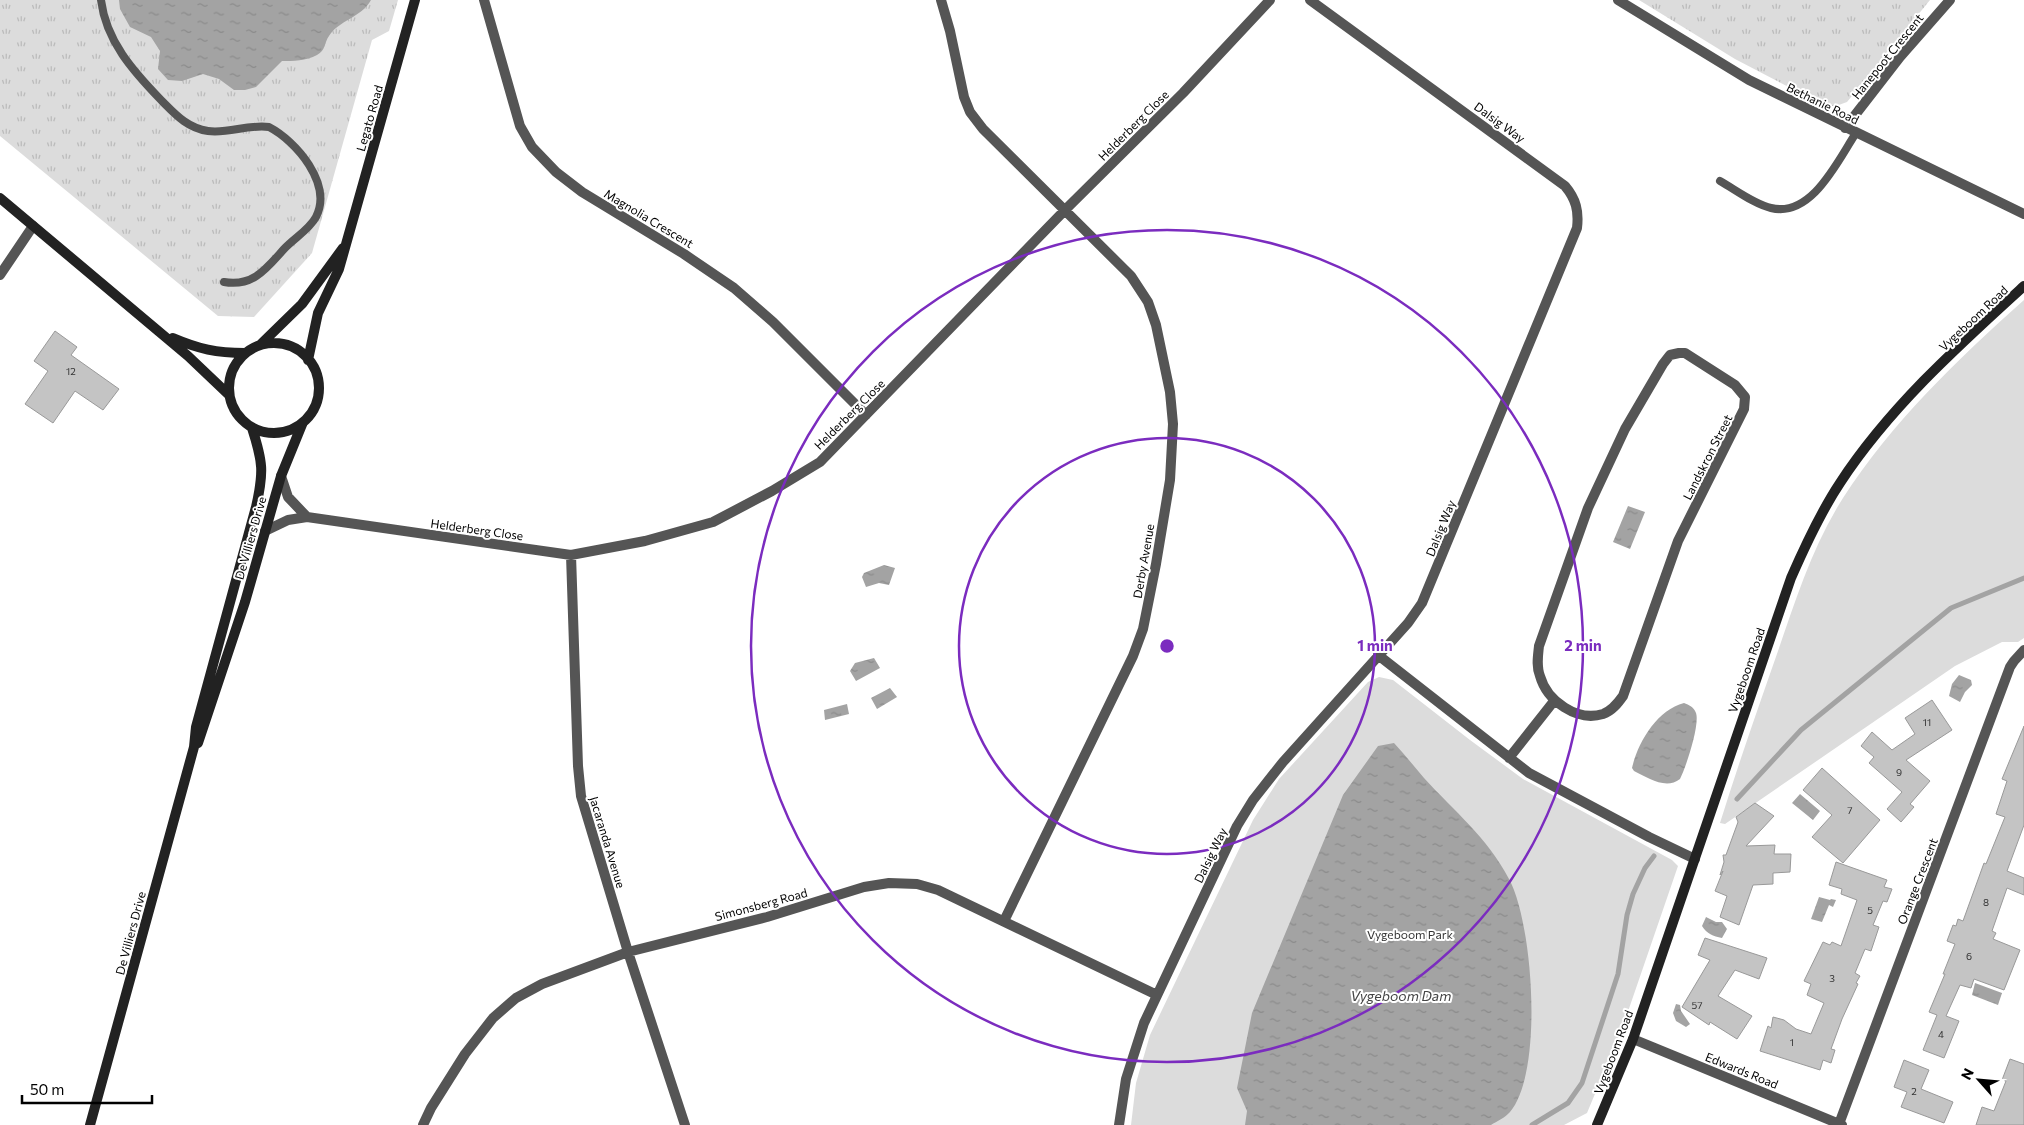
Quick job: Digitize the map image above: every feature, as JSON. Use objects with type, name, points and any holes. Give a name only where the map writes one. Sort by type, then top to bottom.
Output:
[{"type":"street","name":"Legato Road","points":[[308,360],[318,313],[339,270],[416,0]]},
{"type":"street","name":"Magnolia Crescent","points":[[484,0],[520,126],[532,148],[556,172],[582,192],[684,254],[734,288],[773,322],[866,415]]},
{"type":"street","points":[[941,0],[950,31],[964,97],[970,112],[983,130],[1066,209]]},
{"type":"street","name":"Helderberg Close","points":[[265,531],[288,520],[307,518],[571,555],[645,541],[713,522],[772,491],[820,462],[1066,209],[1182,93],[1270,0]]},
{"type":"street","name":"Dalsig Way","points":[[1119,1125],[1133,1052],[1157,995],[1238,826],[1253,800],[1282,762],[1408,624],[1429,589],[1577,228],[1577,209],[1571,193],[1559,181],[1310,0]]},
{"type":"street","name":"Bethanie Road","points":[[1618,0],[1748,80],[2024,214]]},
{"type":"street","name":"Hanepoot Crescent","points":[[1845,128],[1900,57],[1950,0]]},
{"type":"street","points":[[0,198],[188,356],[229,395]]},
{"type":"street","name":"Derby Avenue","points":[[1004,921],[1143,630],[1170,480],[1173,424],[1170,392],[1156,326],[1148,302],[1132,276],[1066,209]]},
{"type":"street","points":[[0,275],[33,226]]},
{"type":"street","name":"Legato Road","points":[[259,346],[302,304],[347,242]]},
{"type":"street","name":"Vygeboom Road","points":[[1597,1125],[1633,1039],[1791,578],[1805,545],[1838,485],[1872,439],[1919,386],[2024,286]]},
{"type":"street","points":[[160,332],[194,348],[219,353],[245,353]]},
{"type":"street","points":[[273,343],[286,345],[298,350],[308,360],[316,371],[317,398],[312,411],[303,422],[292,429],[279,433],[265,432],[252,428],[241,419],[229,395],[230,380],[235,365],[245,353],[259,346],[273,343]]},
{"type":"street","name":"Landskron Street","points":[[1685,353],[1740,390],[1745,397],[1742,415],[1678,541],[1623,696],[1614,707],[1604,714],[1594,715],[1570,710],[1554,701],[1540,677],[1537,661],[1539,646],[1588,508],[1626,429],[1663,364],[1670,355],[1685,353]]},
{"type":"street","name":"De Villiers Drive","points":[[194,747],[198,742],[212,704],[245,602],[280,476],[303,422]]},
{"type":"street","name":"De Villiers Drive","points":[[90,1125],[194,747],[196,727],[261,483],[262,464],[252,428]]},
{"type":"street","points":[[280,476],[288,497],[307,518]]},
{"type":"street","name":"Jacaranda Avenue","points":[[571,555],[578,780],[628,952],[685,1125]]},
{"type":"street","name":"Orange Crescent","points":[[1840,1124],[2010,668],[2024,650]]},
{"type":"street","points":[[1378,656],[1529,773],[1695,859]]},
{"type":"street","points":[[1509,758],[1554,701]]},
{"type":"street","name":"Simonsberg Road","points":[[423,1125],[431,1108],[464,1054],[493,1018],[524,992],[628,952],[767,917],[864,887],[890,883],[917,884],[938,890],[1157,995]]},
{"type":"street","name":"Edwards Road","points":[[1633,1039],[1840,1124]]},
{"type":"lane","points":[[101,0],[104,21],[124,58],[138,78],[182,120],[192,127],[208,131],[269,126],[298,150],[314,174],[321,197],[316,216],[310,225],[254,278],[240,283],[224,282]]},
{"type":"lane","points":[[1720,181],[1765,206],[1779,209],[1792,207],[1810,198],[1822,186],[1856,133]]},
{"type":"green space","points":[[0,0],[398,0],[389,31],[372,40],[312,253],[254,317],[218,316],[0,136]]},
{"type":"green space","points":[[1639,0],[1930,0],[1847,102],[1836,106],[1825,106],[1735,59]]},
{"type":"green space","points":[[2024,300],[2024,638],[2018,642],[2002,642],[1955,666],[1725,824],[1720,823],[1799,592],[1814,553],[1832,516],[1862,470],[1904,418],[1950,369]]},
{"type":"green space","name":"Vygeboom Park","points":[[1379,677],[1393,680],[1523,779],[1672,860],[1678,866],[1622,1029],[1587,1113],[1564,1125],[1131,1125],[1136,1083],[1150,1035],[1253,820],[1279,779],[1368,682]]},
{"type":"water","points":[[119,0],[371,0],[362,11],[333,31],[322,51],[317,55],[304,60],[282,61],[256,87],[234,90],[219,79],[203,74],[182,81],[168,80],[158,69],[160,51],[151,37],[130,27],[120,9]]},
{"type":"water","points":[[1628,506],[1645,512],[1630,549],[1613,542]]},
{"type":"water","points":[[884,565],[895,568],[889,585],[879,583],[866,587],[862,577],[864,573]]},
{"type":"water","points":[[874,658],[880,668],[856,681],[850,671],[855,663]]},
{"type":"water","points":[[1959,675],[1971,680],[1972,685],[1965,692],[1960,702],[1949,696],[1952,684]]},
{"type":"water","points":[[890,688],[897,697],[877,709],[871,698]]},
{"type":"water","points":[[1684,703],[1694,709],[1697,719],[1692,746],[1680,779],[1669,783],[1657,782],[1634,771],[1632,768],[1635,758],[1650,728],[1665,712]]},
{"type":"water","points":[[847,704],[849,714],[825,720],[824,710]]},
{"type":"water","name":"Vygeboom Dam","points":[[1394,743],[1491,850],[1509,879],[1517,900],[1524,928],[1529,962],[1531,997],[1531,1032],[1528,1065],[1521,1092],[1510,1112],[1491,1125],[1245,1125],[1247,1111],[1237,1088],[1252,1013],[1343,795],[1378,746]]},
{"type":"water","points":[[1800,794],[1820,811],[1813,820],[1792,803]]},
{"type":"water","points":[[1819,897],[1836,900],[1833,907],[1829,905],[1822,922],[1811,919]]},
{"type":"water","points":[[1706,917],[1716,922],[1722,922],[1727,929],[1722,938],[1710,934],[1704,929],[1702,926]]},
{"type":"water","points":[[1975,983],[2002,993],[1998,1005],[1972,995]]},
{"type":"water","points":[[1676,1004],[1680,1005],[1681,1011],[1690,1024],[1686,1027],[1676,1021],[1673,1013]]},
{"type":"building","points":[[55,331],[77,347],[71,355],[119,389],[103,410],[75,391],[53,423],[25,404],[48,371],[34,361]]},
{"type":"building","points":[[1932,700],[1952,730],[1906,760],[1930,781],[1910,804],[1914,807],[1901,822],[1887,809],[1902,792],[1869,763],[1874,757],[1861,746],[1872,732],[1892,750],[1915,734],[1905,718]]},
{"type":"building","points":[[2024,726],[2024,825],[2007,871],[2024,878],[2024,895],[2007,888],[1992,931],[1996,933],[1993,939],[2020,950],[2004,990],[1974,979],[1971,988],[1960,985],[1946,1016],[1959,1021],[1944,1058],[1923,1050],[1937,1015],[1929,1012],[1955,944],[1947,941],[1953,925],[1956,926],[1958,919],[1963,921],[1984,863],[1986,864],[2005,817],[1996,814],[2007,781],[2002,779]]},
{"type":"building","points":[[1822,768],[1880,820],[1843,863],[1812,837],[1832,815],[1803,790]]},
{"type":"building","points":[[1755,803],[1774,816],[1746,846],[1775,845],[1774,854],[1791,854],[1790,872],[1773,873],[1773,884],[1753,885],[1739,925],[1720,917],[1727,896],[1715,891],[1723,871],[1720,875],[1724,862],[1723,855],[1726,855],[1738,822],[1736,817]]},
{"type":"building","points":[[1836,862],[1887,880],[1884,887],[1892,889],[1887,902],[1883,901],[1873,925],[1879,927],[1871,951],[1865,949],[1855,973],[1860,976],[1856,983],[1858,984],[1831,1049],[1835,1050],[1831,1063],[1823,1060],[1820,1070],[1760,1051],[1768,1026],[1771,1028],[1773,1017],[1784,1020],[1796,1029],[1811,1034],[1824,1003],[1807,995],[1811,984],[1804,981],[1823,942],[1830,945],[1832,942],[1841,946],[1857,900],[1841,894],[1842,889],[1829,885]]},
{"type":"building","points":[[1705,938],[1767,958],[1759,979],[1735,970],[1718,996],[1752,1016],[1737,1039],[1710,1022],[1709,1025],[1682,1007],[1710,960],[1698,955]]},
{"type":"building","points":[[2010,1059],[2024,1064],[2024,1125],[1976,1125],[1982,1107],[1994,1111],[2006,1081],[2002,1080]]},
{"type":"building","points":[[1904,1060],[1929,1070],[1921,1089],[1953,1102],[1944,1123],[1901,1107],[1907,1092],[1894,1087]]},
{"type":"waterway","points":[[1737,799],[1801,730],[1951,608],[2024,578]]},
{"type":"waterway","points":[[1532,1125],[1568,1103],[1582,1083],[1618,974],[1627,915],[1633,894],[1645,868],[1654,856]]}]
